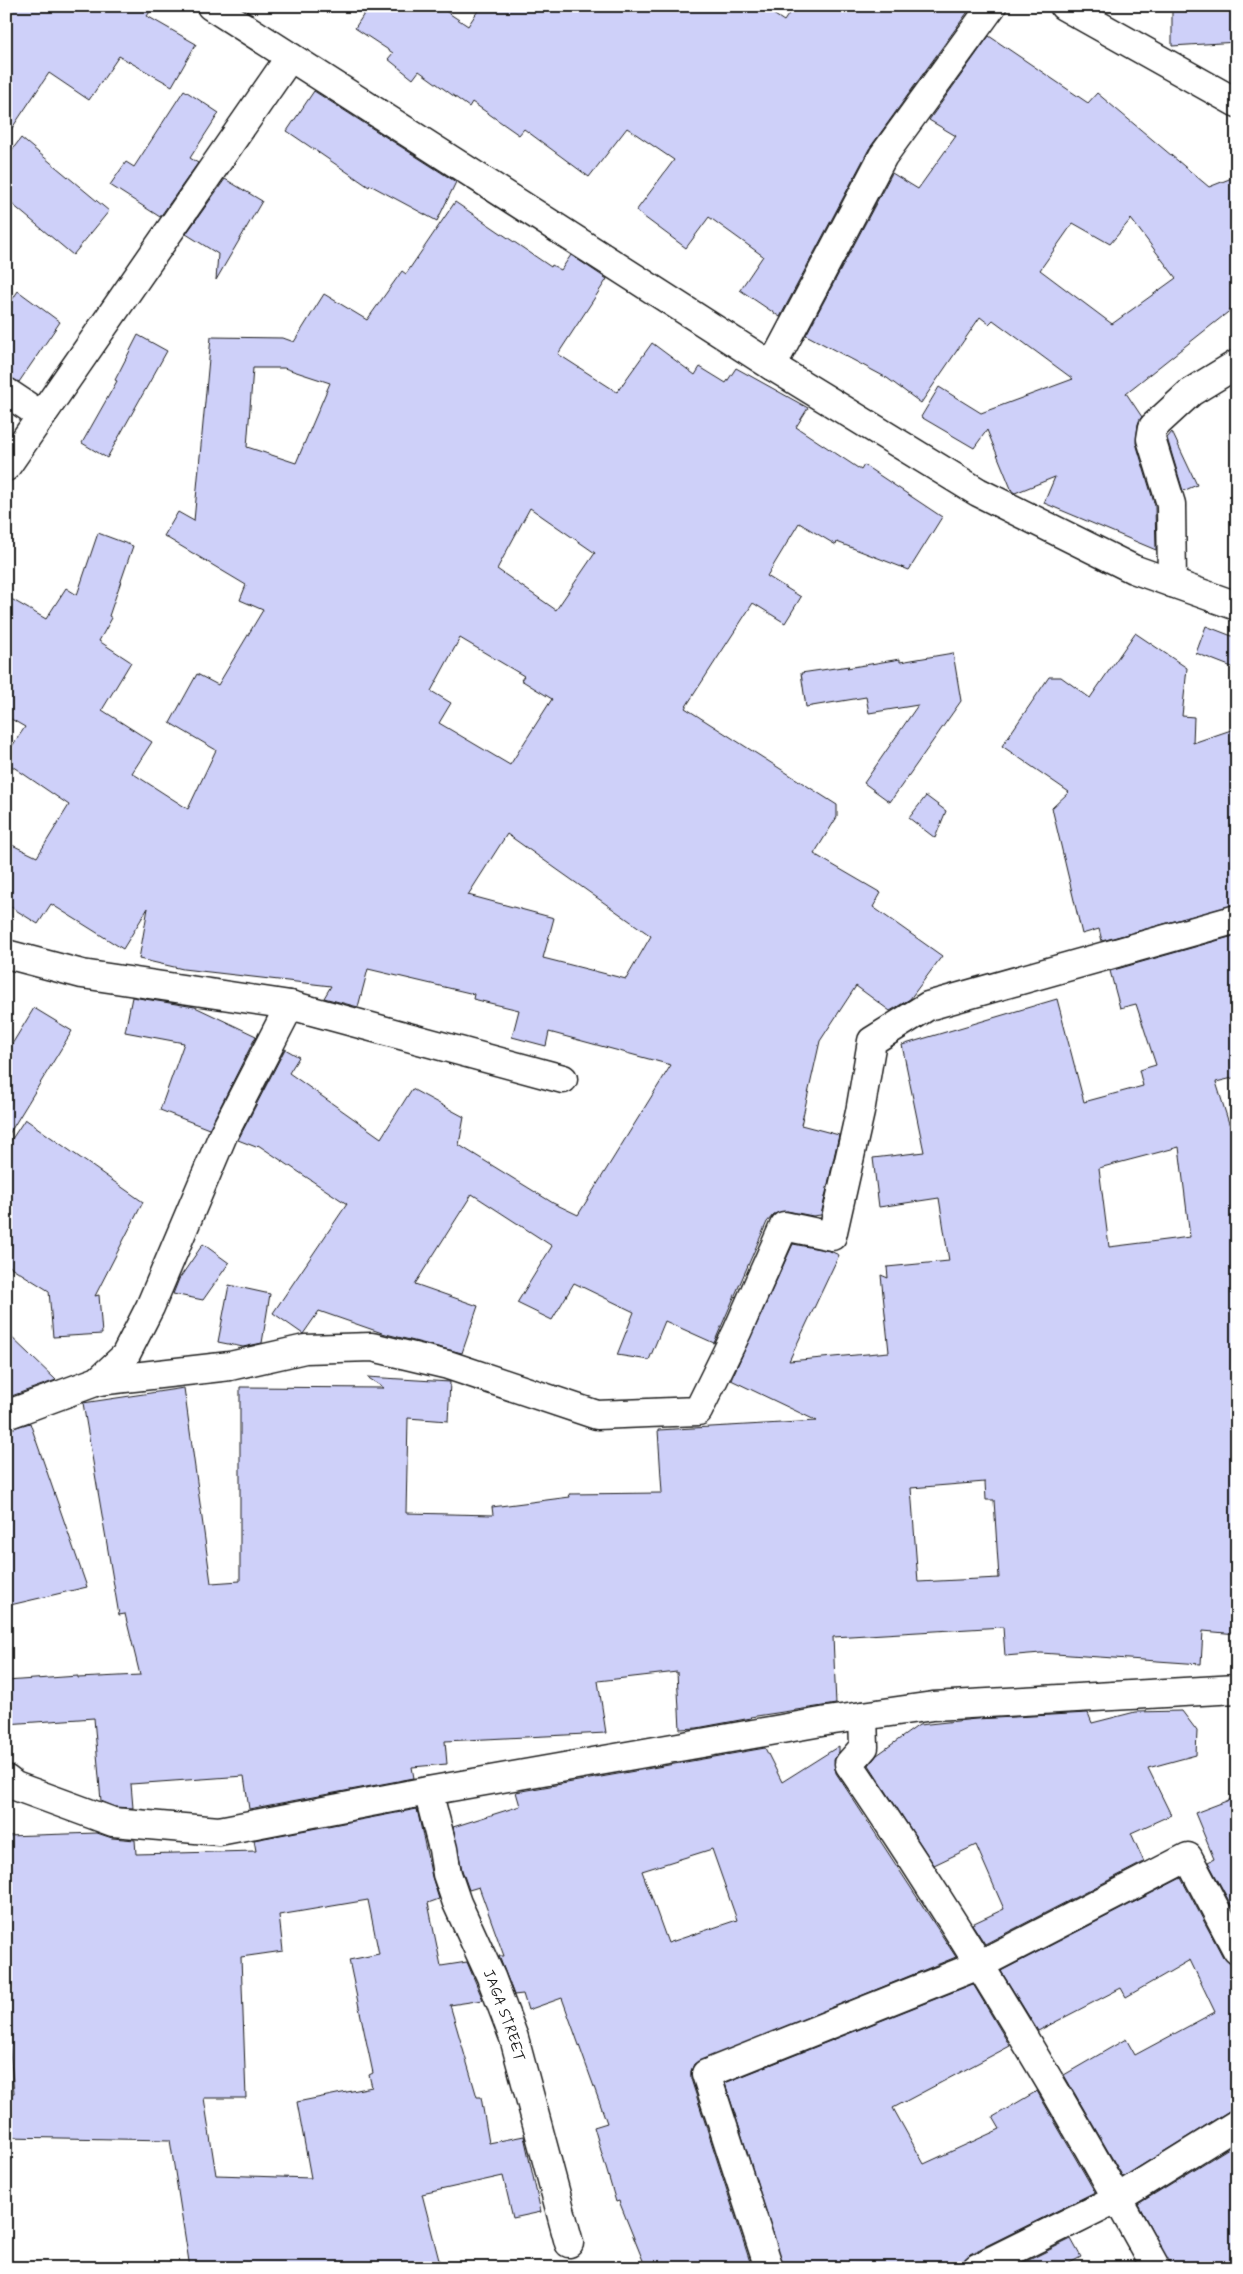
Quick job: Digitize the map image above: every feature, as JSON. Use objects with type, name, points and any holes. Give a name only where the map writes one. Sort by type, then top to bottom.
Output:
[{"type":"street","points":[[211,6],[772,366],[978,492],[1133,569],[1237,606]]},
{"type":"street","points":[[772,366],[883,156],[992,6]]},
{"type":"street","points":[[1064,6],[1237,103]]},
{"type":"street","points":[[6,467],[290,57]]},
{"type":"street","points":[[1172,583],[1171,504],[1151,438],[1153,427],[1191,392],[1237,364]]},
{"type":"street","points":[[6,392],[42,416]]},
{"type":"street","points":[[6,1415],[98,1381],[230,1366],[305,1349],[372,1347],[448,1365],[597,1416],[698,1411],[738,1332],[784,1226],[832,1236],[860,1112],[872,1041],[928,1006],[1237,919]]},
{"type":"street","points":[[6,954],[82,974],[290,1005],[563,1079]]},
{"type":"street","points":[[98,1381],[125,1356],[150,1307],[223,1135],[290,1005]]},
{"type":"street","points":[[6,1779],[15,1786],[113,1822],[219,1831],[428,1790],[863,1716],[933,1706],[1237,1689]]},
{"type":"street","points":[[863,1716],[864,1746],[849,1764],[900,1838],[978,1965],[1118,2198],[1156,2268]]},
{"type":"street","name":"JAGA STREET","points":[[428,1790],[443,1849],[447,1874],[457,1902],[492,1977],[517,2046],[569,2243]]},
{"type":"street","points":[[769,2268],[706,2074],[978,1965],[1188,1857],[1237,1950]]},
{"type":"street","points":[[977,2268],[1118,2198],[1237,2124]]},
{"type":"building","points":[[6,6],[154,6],[147,16],[196,44],[172,86],[119,56],[89,100],[49,73],[6,137]]},
{"type":"building","points":[[369,6],[438,6],[468,26],[481,6],[761,6],[784,21],[794,6],[972,6],[869,149],[780,317],[740,290],[763,256],[709,217],[686,248],[636,211],[674,160],[627,128],[589,177],[524,129],[519,135],[472,102],[469,107],[419,71],[413,79],[388,59],[393,53],[355,28]]},
{"type":"building","points":[[1172,6],[1216,6],[1216,11],[1237,9],[1237,42],[1172,46]]},
{"type":"building","points":[[989,36],[1088,103],[1097,93],[1209,187],[1237,176],[1237,305],[1126,393],[1142,417],[1138,424],[1136,443],[1155,506],[1156,550],[1044,503],[1055,477],[1015,493],[1012,491],[987,430],[974,448],[921,417],[939,387],[981,413],[1073,379],[993,320],[989,324],[980,317],[921,403],[887,378],[806,335],[892,173],[918,189],[956,136],[929,120]],"holes":[[[1131,219],[1176,278],[1112,324],[1040,270],[1073,223],[1110,244]]]},
{"type":"building","points":[[184,90],[219,113],[190,158],[198,163],[160,217],[110,185],[126,162],[134,167]]},
{"type":"building","points":[[314,91],[456,182],[437,221],[370,185],[369,187],[287,131]]},
{"type":"building","points":[[21,138],[109,211],[73,255],[6,199],[6,158]]},
{"type":"building","points":[[225,179],[262,201],[216,280],[218,254],[186,234]]},
{"type":"building","points":[[455,202],[551,267],[552,265],[561,270],[571,255],[607,279],[558,354],[617,392],[652,343],[695,375],[700,367],[726,383],[736,368],[808,408],[796,427],[861,470],[864,465],[942,517],[909,570],[837,542],[836,545],[799,523],[767,576],[801,597],[785,623],[753,603],[685,708],[837,805],[837,817],[814,854],[881,893],[873,907],[942,956],[910,999],[890,1011],[856,986],[820,1041],[801,1125],[839,1135],[821,1215],[813,1216],[787,1211],[774,1214],[767,1222],[714,1343],[665,1321],[649,1360],[617,1355],[634,1312],[574,1283],[552,1320],[517,1303],[552,1246],[472,1194],[415,1284],[478,1306],[462,1353],[382,1333],[319,1311],[303,1334],[273,1313],[347,1204],[258,1145],[256,1147],[238,1140],[285,1049],[299,1057],[289,1073],[381,1138],[412,1089],[464,1117],[459,1145],[553,1203],[578,1215],[671,1065],[549,1032],[546,1046],[512,1037],[519,1010],[473,999],[474,994],[368,969],[358,1007],[324,998],[331,986],[183,969],[139,959],[148,908],[123,949],[51,904],[38,924],[6,904],[6,842],[37,857],[69,805],[6,762],[6,755],[25,727],[6,716],[6,596],[46,619],[66,588],[77,595],[98,533],[133,546],[109,616],[112,618],[99,641],[131,662],[102,710],[152,742],[132,773],[188,809],[216,750],[170,723],[197,674],[218,685],[263,610],[240,600],[246,585],[164,536],[178,512],[194,521],[211,337],[283,338],[294,342],[324,294],[367,320],[402,271],[406,274]],"holes":[[[253,368],[284,368],[330,383],[296,463],[247,447]],[[530,508],[595,553],[556,610],[497,569]],[[460,638],[524,676],[521,680],[552,699],[510,765],[439,723],[451,703],[431,691]],[[507,834],[651,936],[626,979],[543,958],[554,918],[468,895]]]},
{"type":"building","points":[[18,291],[60,322],[19,382],[6,376],[6,309]]},
{"type":"building","points":[[138,335],[167,351],[107,458],[82,443],[117,381],[115,380]]},
{"type":"building","points":[[1172,432],[1197,485],[1183,491],[1167,438]]},
{"type":"building","points":[[1206,626],[1237,638],[1237,669],[1196,653]]},
{"type":"building","points":[[1135,633],[1187,668],[1182,716],[1194,717],[1193,743],[1237,728],[1237,904],[1102,941],[1099,929],[1082,934],[1052,808],[1069,792],[1002,746],[1049,677],[1061,677],[1090,698]]},
{"type":"building","points":[[953,653],[961,701],[890,802],[864,783],[918,705],[869,713],[866,697],[806,707],[801,673],[900,659],[900,662]]},
{"type":"building","points":[[926,796],[946,811],[935,838],[909,818]]},
{"type":"building","points":[[1237,935],[1237,1077],[1216,1082],[1237,1149],[1237,1634],[1203,1631],[1201,1664],[1041,1653],[1005,1656],[1003,1627],[833,1637],[836,1704],[750,1717],[697,1728],[680,1729],[677,1672],[598,1681],[606,1733],[445,1741],[447,1764],[412,1767],[414,1778],[249,1809],[244,1776],[131,1784],[133,1808],[116,1807],[101,1801],[94,1718],[6,1724],[6,1681],[78,1676],[78,1678],[140,1675],[125,1614],[119,1615],[83,1403],[184,1388],[211,1583],[240,1581],[240,1387],[384,1388],[367,1377],[450,1382],[448,1421],[408,1418],[406,1513],[493,1515],[492,1507],[570,1497],[569,1494],[662,1493],[658,1430],[817,1421],[731,1380],[793,1244],[830,1251],[839,1255],[789,1361],[889,1352],[881,1275],[888,1278],[887,1267],[949,1261],[939,1198],[879,1207],[873,1158],[924,1152],[902,1045],[1057,999],[1084,1102],[1143,1086],[1139,1070],[1156,1065],[1136,1004],[1120,1008],[1110,971]],"holes":[[[1179,1147],[1190,1237],[1109,1247],[1099,1168]],[[985,1482],[986,1500],[994,1500],[999,1578],[918,1582],[911,1488]]]},
{"type":"building","points":[[132,997],[195,1007],[256,1036],[209,1129],[160,1110],[184,1043],[125,1032]]},
{"type":"building","points":[[34,1008],[72,1031],[6,1139],[6,1054]]},
{"type":"building","points":[[25,1119],[143,1202],[95,1296],[99,1295],[102,1334],[53,1337],[49,1291],[6,1264],[6,1148]]},
{"type":"building","points":[[203,1244],[229,1263],[203,1300],[173,1294],[179,1279]]},
{"type":"building","points":[[229,1285],[270,1294],[262,1343],[243,1347],[218,1342]]},
{"type":"building","points":[[6,1332],[56,1380],[6,1398]]},
{"type":"building","points":[[30,1423],[87,1587],[6,1606],[6,1430]]},
{"type":"building","points":[[1182,1711],[1197,1731],[1196,1755],[1148,1768],[1171,1815],[1131,1833],[1144,1862],[985,1944],[972,1924],[1004,1909],[976,1845],[934,1865],[869,1765],[877,1755],[919,1725],[976,1719],[1088,1713],[1092,1723],[1135,1712]]},
{"type":"building","points":[[839,1746],[839,1752],[834,1760],[836,1773],[956,1957],[694,2064],[691,2071],[691,2079],[752,2268],[646,2268],[619,2201],[616,2202],[594,2127],[607,2123],[562,1998],[528,2010],[523,1994],[514,1995],[499,1956],[504,1956],[479,1887],[469,1890],[462,1870],[453,1827],[520,1806],[516,1792],[765,1748],[782,1782]],"holes":[[[712,1849],[737,1920],[668,1943],[642,1871]]]},
{"type":"building","points":[[1237,1797],[1237,1916],[1208,1862],[1214,1859],[1195,1813]]},
{"type":"building","points":[[417,1809],[432,1877],[439,1899],[428,1903],[441,1966],[467,1962],[483,2000],[450,2005],[477,2097],[481,2097],[489,2143],[524,2136],[541,2212],[513,2218],[503,2176],[422,2194],[441,2268],[190,2268],[170,2140],[6,2137],[6,2094],[14,2093],[6,2009],[6,1836],[97,1833],[112,1838],[135,1840],[136,1854],[256,1851],[254,1840]],"holes":[[[368,1900],[379,1954],[349,1960],[373,2073],[369,2075],[372,2087],[297,2102],[311,2178],[216,2175],[204,2098],[246,2098],[241,1957],[283,1951],[279,1915]]]},
{"type":"building","points":[[1181,1878],[1223,1957],[1229,1963],[1237,1966],[1237,2108],[1229,2111],[1123,2177],[1064,2075],[1126,2039],[1135,2055],[1215,2012],[1190,1960],[1126,1997],[1121,1988],[1038,2031],[1001,1971]]},
{"type":"building","points":[[973,1984],[1010,2046],[893,2108],[924,2164],[1000,2129],[993,2117],[1037,2091],[1095,2192],[970,2254],[964,2260],[961,2268],[784,2268],[725,2083]]},
{"type":"building","points":[[1237,2143],[1237,2268],[1172,2268],[1138,2204]]},
{"type":"building","points":[[1071,2239],[1081,2257],[1060,2268],[1013,2268]]}]
